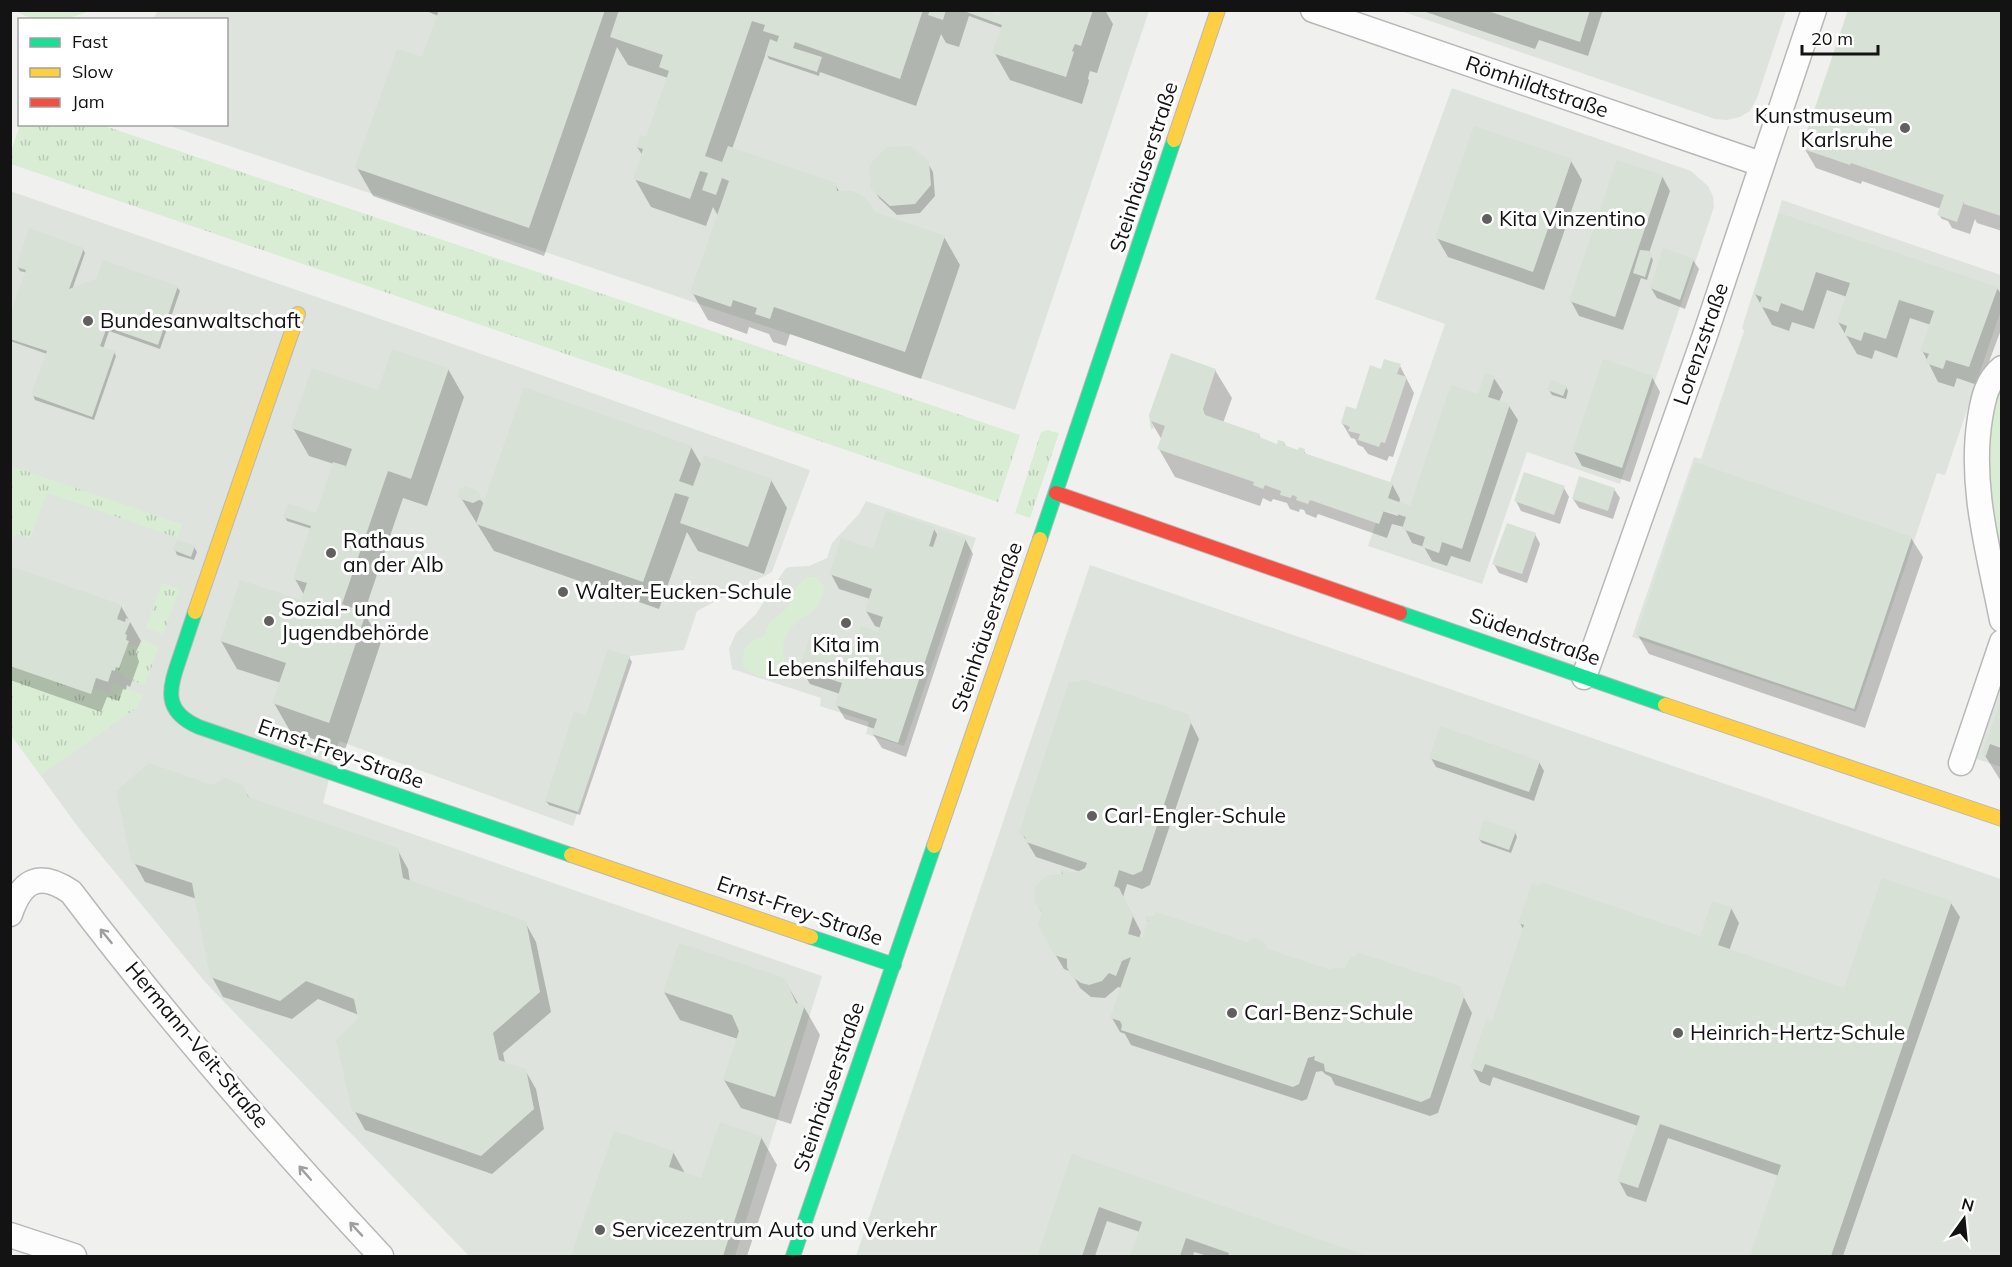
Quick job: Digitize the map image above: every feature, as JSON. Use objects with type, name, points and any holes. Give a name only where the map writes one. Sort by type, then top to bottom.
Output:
[{"type":"street","name":"Steinhäuserstraße","points":[[793,1257],[1056,493],[1218,10]]},
{"type":"street","name":"Römhildtstraße","points":[[1313,10],[1761,164]]},
{"type":"street","name":"Lorenzstraße","points":[[1584,676],[1704,339],[1814,10]]},
{"type":"street","name":"Ernst-Frey-Straße","points":[[298,314],[170,686],[171,701],[176,712],[185,722],[894,965]]},
{"type":"street","points":[[2001,368],[1994,374],[1983,398],[1978,434],[1977,482],[1980,513],[2001,620]]},
{"type":"street","name":"Südendstraße","points":[[1056,493],[2001,819]]},
{"type":"street","points":[[1961,764],[2001,642]]},
{"type":"street","name":"Hermann-Veit-Straße","points":[[10,914],[16,898],[25,886],[35,881],[49,880],[71,892],[187,1036],[381,1257]]},
{"type":"street","points":[[10,1235],[74,1257]]},
{"type":"shaded area","points":[[158,10],[1149,11],[1015,410],[170,126],[228,126],[228,18],[154,18]]},
{"type":"shaded area","points":[[1401,11],[1786,11],[1757,98],[1750,111],[1740,117],[1727,120],[1715,119]]},
{"type":"shaded area","points":[[1452,88],[1691,171],[1708,186],[1713,196],[1714,207],[1620,484],[1527,452],[1482,584],[1368,546],[1445,324],[1375,299]]},
{"type":"shaded area","points":[[10,191],[810,470],[772,572],[697,611],[684,650],[630,656],[573,826],[339,741],[323,803],[822,976],[735,1256],[469,1256],[206,983],[81,831],[11,735]]},
{"type":"shaded area","points":[[1782,200],[2001,275],[2001,310],[1945,475],[1937,473],[1856,712],[1632,637],[1694,457],[1701,459],[1744,331],[1742,328]]},
{"type":"shaded area","name":"Kita im Lebenshilfehaus","points":[[866,501],[976,538],[904,746],[866,734],[869,722],[820,706],[821,698],[732,669],[729,649],[736,633],[756,614],[785,569],[809,566],[827,558],[832,543],[859,514]]},
{"type":"shaded area","points":[[1090,565],[2001,879],[2001,1256],[856,1256]]},
{"type":"shaded area","points":[[2001,671],[2001,767],[1971,757]]},
{"type":"green space","points":[[15,10],[89,10],[66,18],[36,18]]},
{"type":"green space","points":[[20,126],[105,126],[1020,435],[998,502],[11,164],[11,151]]},
{"type":"green space","points":[[1997,380],[2002,387],[2001,547],[1992,534],[1987,467]]},
{"type":"green space","points":[[1047,430],[1059,433],[1030,518],[1015,513],[1041,432]]},
{"type":"green space","points":[[11,466],[182,524],[178,538],[47,493],[30,539],[15,534],[11,548]]},
{"type":"green space","points":[[806,577],[816,577],[824,586],[822,597],[814,610],[797,622],[786,637],[783,652],[787,674],[769,677],[752,673],[743,666],[744,649],[752,641],[764,636],[769,624],[788,606],[795,590]]},
{"type":"green space","points":[[162,583],[180,589],[163,634],[146,628]]},
{"type":"green space","points":[[143,640],[159,647],[145,685],[125,678],[126,675],[115,671],[116,667],[120,668],[128,644],[140,648]]},
{"type":"green space","points":[[11,666],[110,693],[113,684],[143,694],[138,707],[41,775],[11,735]]},
{"type":"building","points":[[439,10],[605,10],[529,228],[355,168],[397,49],[422,57]]},
{"type":"building","points":[[619,10],[923,10],[900,79],[795,42],[793,48],[822,57],[817,72],[765,55],[770,39],[777,42],[779,36],[763,31],[765,25],[752,21],[705,156],[722,162],[728,146],[836,183],[837,191],[852,191],[863,196],[875,212],[945,236],[905,352],[774,307],[770,319],[755,314],[757,308],[733,300],[731,307],[690,293],[729,181],[722,178],[716,195],[702,190],[708,173],[700,171],[690,199],[633,179],[643,149],[636,147],[640,135],[646,137],[669,71],[659,67],[663,55],[610,37]]},
{"type":"building","points":[[930,10],[946,10],[943,20],[928,15]]},
{"type":"building","points":[[961,10],[984,10],[999,16],[1000,10],[1093,10],[1081,46],[1075,44],[1072,51],[1074,52],[1066,77],[992,53],[1002,25]]},
{"type":"building","points":[[1485,10],[1590,10],[1580,42]]},
{"type":"building","name":"Kunstmuseum Karlsruhe","points":[[1848,10],[2001,10],[2001,216],[1964,204],[1964,201],[1957,222],[1937,215],[1944,195],[1803,149],[1804,146],[1802,146]]},
{"type":"building","points":[[1474,126],[1572,159],[1533,272],[1435,238]]},
{"type":"building","points":[[910,146],[929,161],[931,185],[915,204],[890,206],[871,189],[869,165],[887,147]]},
{"type":"building","points":[[1617,160],[1663,175],[1615,317],[1569,301]]},
{"type":"building","points":[[1779,213],[1998,287],[1969,367],[1946,360],[1943,369],[1925,363],[1929,354],[1920,351],[1934,311],[1899,300],[1886,339],[1864,332],[1861,341],[1844,335],[1847,326],[1837,322],[1850,283],[1816,272],[1803,311],[1781,303],[1778,312],[1759,306],[1762,297],[1754,294]]},
{"type":"building","name":"Bundesanwaltschaft","points":[[29,228],[84,248],[69,289],[96,279],[103,260],[178,286],[158,345],[107,327],[100,346],[115,351],[92,417],[31,395],[47,351],[10,339],[10,315],[26,270],[16,267]]},
{"type":"building","points":[[1663,248],[1694,259],[1680,300],[1650,288]]},
{"type":"building","points":[[1640,250],[1650,251],[1649,253],[1652,254],[1645,277],[1633,273]]},
{"type":"building","name":"Rathaus an der Alb","points":[[392,349],[449,368],[411,479],[388,471],[342,604],[366,613],[329,723],[272,703],[286,663],[220,641],[240,580],[301,600],[307,583],[293,579],[311,526],[283,517],[288,503],[316,513],[333,462],[346,466],[352,449],[291,428],[312,368],[378,390]]},
{"type":"building","points":[[1171,353],[1216,369],[1203,409],[1205,415],[1260,434],[1259,437],[1277,444],[1278,440],[1285,442],[1284,445],[1298,450],[1299,447],[1305,449],[1304,453],[1393,483],[1388,498],[1410,506],[1451,385],[1478,394],[1485,373],[1495,376],[1488,397],[1510,404],[1462,549],[1442,542],[1439,553],[1422,547],[1425,537],[1402,529],[1406,517],[1384,510],[1379,524],[1310,500],[1308,504],[1296,500],[1297,497],[1292,495],[1291,498],[1280,495],[1281,491],[1265,485],[1263,489],[1253,485],[1254,482],[1157,449],[1165,426],[1151,421],[1154,428],[1151,429],[1149,415]]},
{"type":"building","points":[[1384,359],[1401,364],[1397,374],[1407,377],[1385,443],[1381,442],[1379,447],[1358,440],[1360,434],[1348,431],[1350,427],[1341,423],[1346,406],[1356,409],[1370,365],[1381,369]]},
{"type":"building","points":[[1603,359],[1653,376],[1622,468],[1572,451]]},
{"type":"building","points":[[1551,380],[1567,386],[1563,396],[1547,390]]},
{"type":"building","points":[[524,387],[692,446],[679,481],[693,486],[704,455],[772,479],[748,547],[680,523],[689,497],[675,493],[643,582],[476,524],[484,501],[479,500],[473,503],[460,499],[459,489],[466,486],[476,490],[480,498],[485,499]]},
{"type":"building","points":[[1695,462],[1912,537],[1854,709],[1636,635]]},
{"type":"building","points":[[1524,472],[1565,486],[1554,515],[1514,501]]},
{"type":"building","points":[[1579,476],[1615,488],[1608,511],[1572,499]]},
{"type":"building","points":[[886,511],[935,527],[929,546],[933,547],[939,529],[966,538],[898,743],[872,734],[877,719],[835,705],[842,683],[799,669],[811,633],[854,647],[861,626],[878,632],[883,617],[865,611],[872,589],[829,574],[841,538],[873,549]]},
{"type":"building","points":[[1507,523],[1536,533],[1522,574],[1492,564]]},
{"type":"building","points":[[177,540],[195,546],[191,557],[173,550]]},
{"type":"building","points":[[10,566],[122,605],[117,619],[125,622],[126,618],[131,620],[125,634],[127,635],[126,640],[129,641],[119,668],[112,670],[108,682],[96,678],[91,694],[10,666]]},
{"type":"building","points":[[608,649],[630,656],[578,812],[545,801],[574,712],[586,716]]},
{"type":"building","points":[[1081,679],[1188,714],[1191,723],[1142,871],[1133,875],[1119,870],[1114,886],[1119,888],[1133,916],[1128,934],[1142,938],[1148,921],[1145,919],[1146,916],[1153,916],[1156,912],[1247,942],[1254,938],[1259,939],[1266,944],[1265,948],[1331,970],[1335,967],[1345,969],[1350,956],[1354,957],[1359,953],[1460,986],[1464,997],[1430,1098],[1421,1102],[1325,1071],[1324,1064],[1314,1060],[1315,1056],[1308,1058],[1299,1084],[1293,1087],[1121,1030],[1120,1021],[1110,1018],[1131,957],[1122,961],[1116,976],[1109,973],[1102,981],[1089,985],[1071,976],[1067,967],[1067,959],[1054,955],[1038,924],[1042,912],[1034,901],[1035,887],[1046,876],[1062,875],[1061,869],[1075,873],[1085,868],[1087,863],[1026,842],[1025,837],[1019,833],[1069,682],[1078,682]]},
{"type":"building","points":[[2001,699],[2001,748],[1990,744],[1986,756],[1982,754]]},
{"type":"building","points":[[1440,726],[1540,761],[1529,792],[1429,758]]},
{"type":"building","points":[[149,763],[212,785],[225,778],[243,785],[248,797],[398,848],[403,878],[526,921],[540,992],[493,1033],[499,1060],[526,1069],[534,1109],[481,1156],[352,1111],[336,1040],[358,1018],[354,999],[306,981],[280,1001],[210,977],[192,883],[132,863],[116,791]]},
{"type":"building","points":[[1484,820],[1516,831],[1509,850],[1478,839]]},
{"type":"building","points":[[1882,878],[1952,901],[1831,1256],[1750,1256],[1781,1165],[1660,1124],[1638,1188],[1617,1181],[1640,1116],[1485,1064],[1482,1072],[1470,1068],[1486,1019],[1492,1021],[1524,925],[1518,923],[1532,883],[1540,886],[1541,882],[1700,936],[1712,901],[1732,907],[1718,945],[1844,988]]},
{"type":"building","points":[[679,943],[785,978],[796,1003],[805,1005],[775,1097],[723,1080],[739,1031],[732,1015],[663,992]]},
{"type":"building","points":[[720,1122],[762,1136],[723,1256],[571,1256],[614,1131],[674,1151],[669,1167],[701,1178]]},
{"type":"building","points":[[1072,1154],[1368,1256],[1228,1256],[1229,1253],[1186,1238],[1180,1256],[1130,1256],[1142,1222],[1099,1207],[1082,1256],[1037,1256]]},
{"type":"traffic: fast","points":[[1040,539],[1174,140]]},
{"type":"traffic: fast","points":[[195,612],[171,689],[174,706],[187,721],[571,855]]},
{"type":"traffic: fast","points":[[1400,613],[1665,705]]},
{"type":"traffic: fast","points":[[793,1256],[934,846]]},
{"type":"traffic: fast","points":[[811,937],[894,965]]},
{"type":"traffic: slow","points":[[1174,140],[1218,10]]},
{"type":"traffic: slow","points":[[195,612],[298,314]]},
{"type":"traffic: slow","points":[[934,846],[1040,539]]},
{"type":"traffic: slow","points":[[1665,705],[2002,819]]},
{"type":"traffic: slow","points":[[571,855],[811,937]]},
{"type":"traffic: jam","points":[[1056,493],[1400,613]]},
{"type":"place","name":"Kunstmuseum Karlsruhe","points":[[1905,128]]},
{"type":"place","name":"Kita Vinzentino","points":[[1487,219]]},
{"type":"place","name":"Bundesanwaltschaft","points":[[88,321]]},
{"type":"place","name":"Rathaus an der Alb","points":[[331,553]]},
{"type":"place","name":"Walter-Eucken-Schule","points":[[563,592]]},
{"type":"place","name":"Sozial- und Jugendbehörde","points":[[269,621]]},
{"type":"place","name":"Kita im Lebenshilfehaus","points":[[846,623]]},
{"type":"place","name":"Carl-Engler-Schule","points":[[1092,816]]},
{"type":"place","name":"Carl-Benz-Schule","points":[[1232,1013]]},
{"type":"place","name":"Heinrich-Hertz-Schule","points":[[1678,1033]]},
{"type":"place","name":"Servicezentrum Auto und Verkehr","points":[[600,1230]]}]
